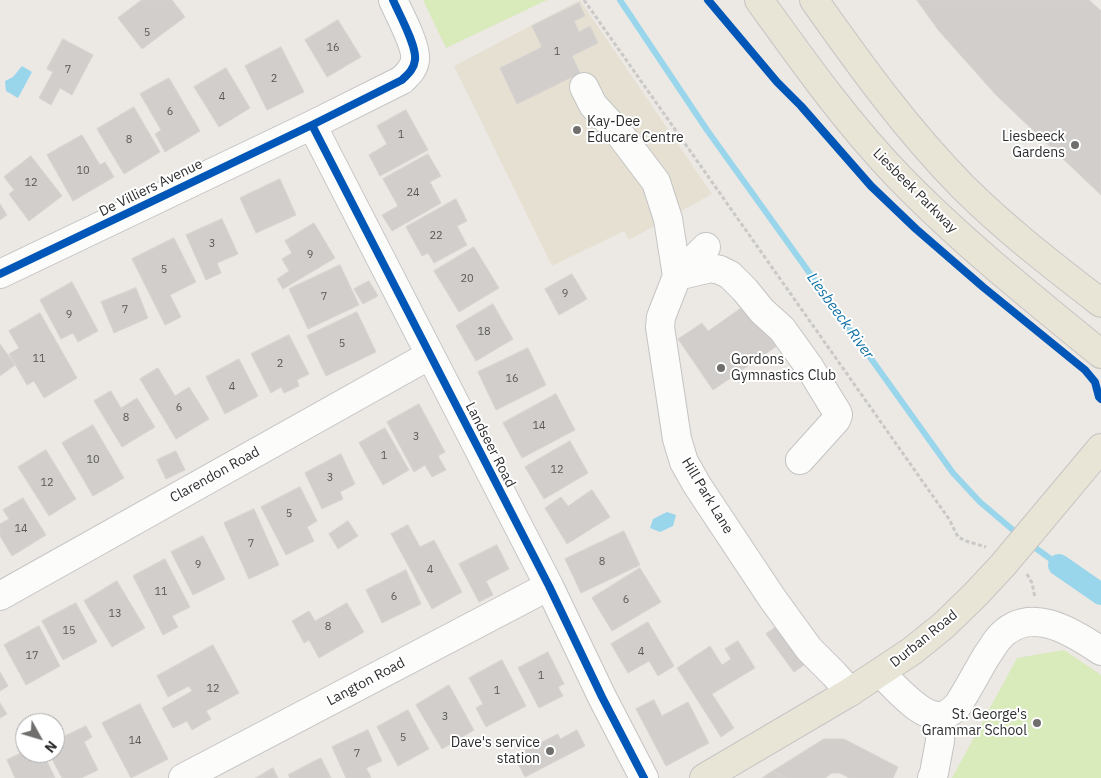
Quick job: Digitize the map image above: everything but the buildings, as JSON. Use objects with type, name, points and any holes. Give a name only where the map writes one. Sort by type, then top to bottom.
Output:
[{"type":"main road","name":"Liesbeek Parkway","points":[[759,0],[814,77],[866,142],[897,175],[968,244],[1101,354]]},
{"type":"main road","points":[[814,0],[896,113],[962,186],[1024,243],[1101,303]]},
{"type":"main road","name":"Durban Road","points":[[704,778],[881,673],[943,626],[1005,562],[1101,448]]},
{"type":"street","name":"De Villiers Avenue","points":[[0,274],[402,80],[411,72],[415,60],[414,47],[393,0]]},
{"type":"street","points":[[584,87],[593,105],[619,133],[656,182],[668,219],[677,276],[711,268],[730,275],[762,311],[782,329],[810,368],[837,412],[836,420],[800,460]]},
{"type":"street","name":"Landseer Road","points":[[312,125],[549,586],[602,698],[644,778]]},
{"type":"street","name":"Hill Park Lane","points":[[706,247],[677,276],[661,317],[660,327],[676,439],[684,462],[697,485],[772,598],[809,649],[850,692]]},
{"type":"street","name":"Clarendon Road","points":[[0,596],[430,355]]},
{"type":"street","name":"Langton Road","points":[[183,778],[549,586]]},
{"type":"street","points":[[881,673],[918,708],[939,716],[954,710],[997,640],[1010,628],[1022,623],[1048,623],[1085,640],[1101,651]]},
{"type":"street","points":[[932,778],[940,741],[939,716]]},
{"type":"path","points":[[584,0],[949,519],[958,537],[1005,562],[1032,582],[1035,600]]},
{"type":"shaded area","name":"Kay-Dee Educare Centre","points":[[580,0],[712,194],[629,240],[624,231],[552,266],[454,66]]},
{"type":"green space","points":[[423,0],[547,0],[446,48]]},
{"type":"green space","name":"St. George's Grammar School","points":[[1064,650],[1101,675],[1101,778],[952,778],[1017,658]]},
{"type":"water","points":[[22,66],[32,72],[18,98],[6,91],[5,81],[13,77]]},
{"type":"water","points":[[667,512],[676,515],[673,526],[660,532],[650,528],[653,519]]},
{"type":"waterway","name":"Liesbeeck River","points":[[620,0],[707,130],[953,473],[980,502],[1020,536]]},
{"type":"waterway","name":"Liesbeeck River","points":[[1030,544],[1059,565]]},
{"type":"waterway","name":"Liesbeeck River","points":[[1059,565],[1101,594]]},
{"type":"cycle path","points":[[0,274],[402,80],[413,66],[415,54],[393,0]]},
{"type":"cycle path","points":[[708,0],[777,82],[801,106],[871,186],[916,229],[983,287],[1085,370],[1095,382],[1101,399]]},
{"type":"cycle path","points":[[312,125],[549,586],[602,697],[644,778]]},
{"type":"place","name":"Kay-Dee Educare Centre","points":[[577,130]]},
{"type":"place","name":"Liesbeeck Gardens","points":[[1075,145]]},
{"type":"place","name":"Gordons Gymnastics Club","points":[[721,368]]},
{"type":"place","name":"St. George's Grammar School","points":[[1037,723]]},
{"type":"place","name":"Dave's service station","points":[[550,751]]}]
